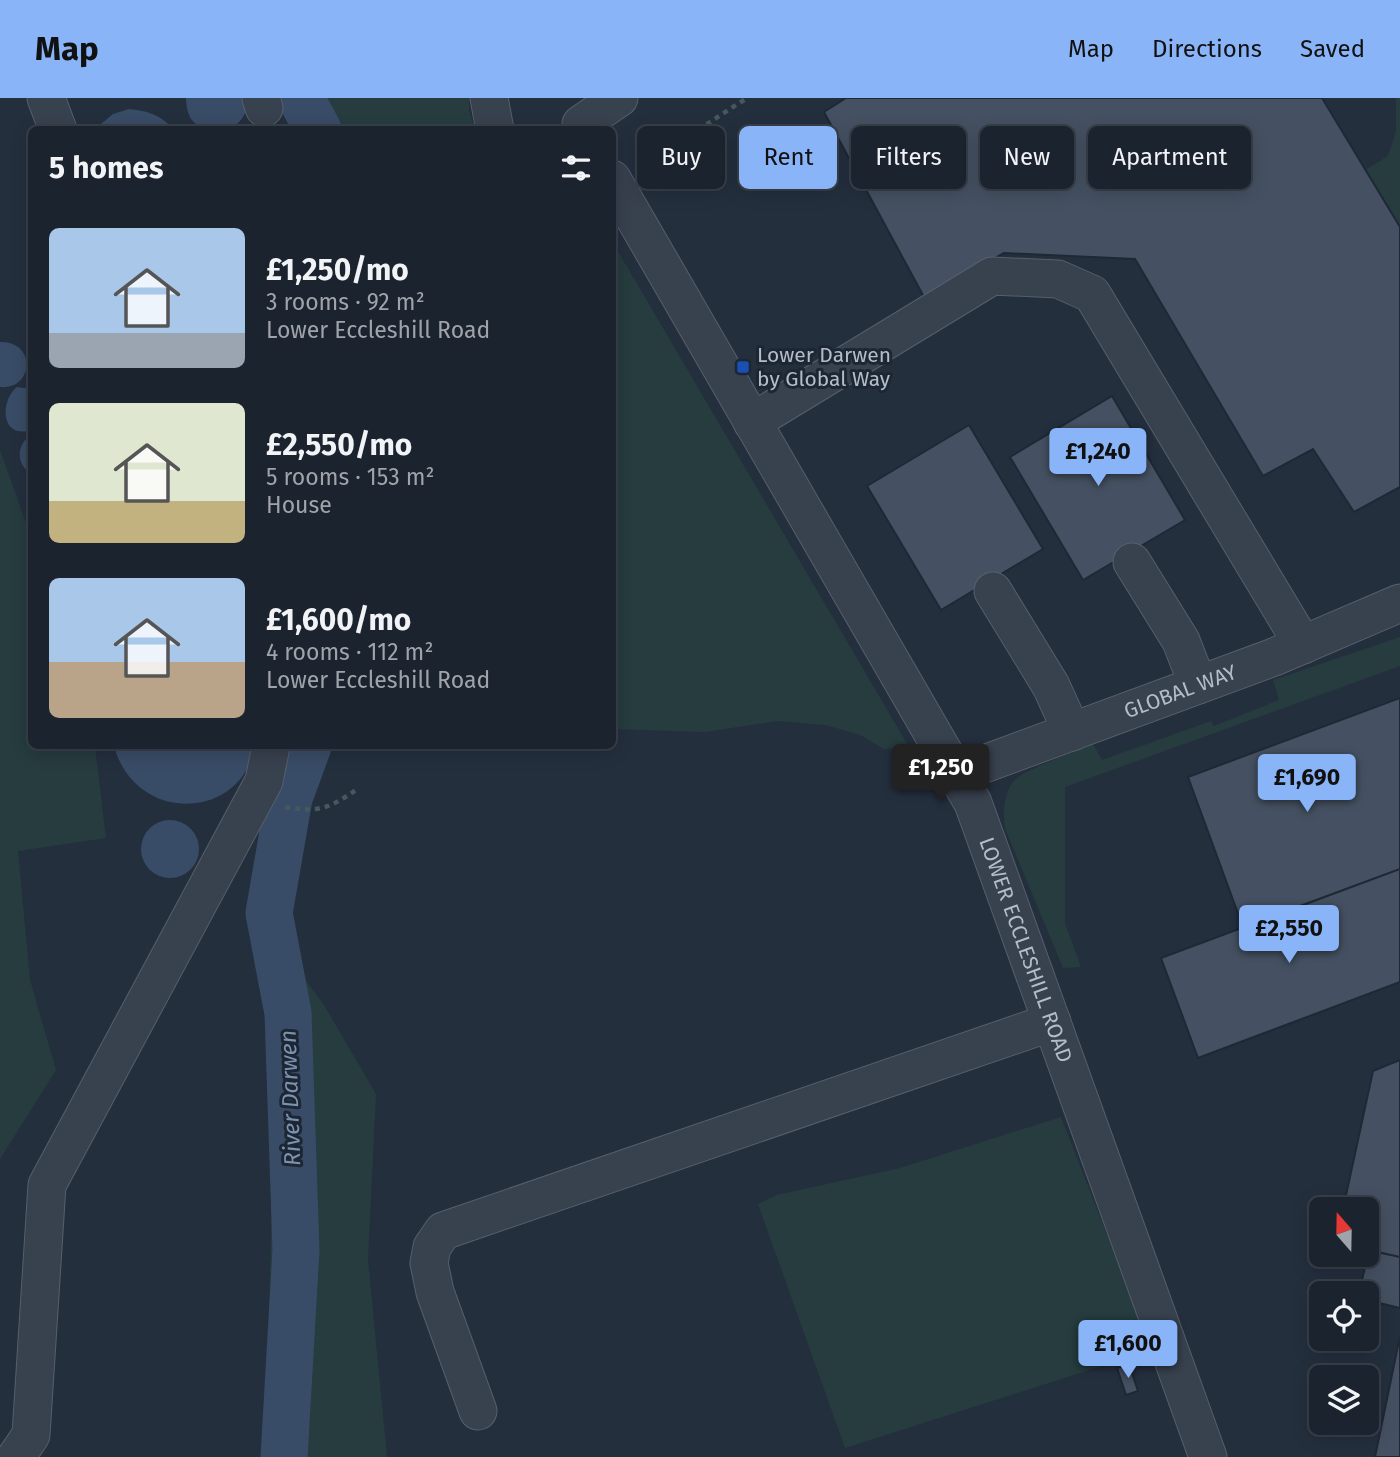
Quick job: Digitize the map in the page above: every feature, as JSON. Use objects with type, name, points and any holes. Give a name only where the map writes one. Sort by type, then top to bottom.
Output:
[{"type":"street","points":[[46,98],[56,126]]},
{"type":"street","points":[[489,98],[494,126]]},
{"type":"street","points":[[577,117],[619,98]]},
{"type":"street","name":"LOWER ECCLESHILL ROAD","points":[[618,189],[973,803],[1208,1457]]},
{"type":"street","points":[[752,422],[992,276],[1058,279],[1092,294],[1303,645]]},
{"type":"street","points":[[1132,562],[1181,641],[1198,685]]},
{"type":"street","points":[[993,591],[1051,686],[1072,732]]},
{"type":"street","name":"GLOBAL WAY","points":[[957,774],[1303,645],[1400,603]]},
{"type":"street","points":[[16,1457],[31,1435],[47,1185],[264,781],[270,749]]},
{"type":"street","points":[[478,1410],[435,1292],[429,1263],[432,1247],[443,1231],[1052,1022]]},
{"type":"path","points":[[618,189],[646,185],[642,166],[747,98]]},
{"type":"path","points":[[283,807],[307,811],[332,806],[359,789]]},
{"type":"green space","points":[[321,98],[469,98],[469,110],[474,126],[337,126]]},
{"type":"green space","points":[[1396,98],[1400,98],[1400,227],[1365,170],[1388,156],[1396,131]]},
{"type":"green space","points":[[616,248],[909,747],[884,749],[860,735],[826,725],[777,721],[706,732],[616,729]]},
{"type":"green space","points":[[0,450],[28,529],[28,749],[95,749],[106,838],[18,851],[30,980],[56,1070],[0,1159]]},
{"type":"green space","points":[[1400,637],[1400,666],[1065,787],[1065,923],[1081,967],[1063,968],[1006,831],[1004,806],[1013,782],[1038,766],[1093,744],[1102,760],[1211,721],[1214,726],[1279,700],[1273,680]]},
{"type":"green space","points":[[304,978],[324,1005],[376,1094],[368,1259],[387,1457],[295,1457]]},
{"type":"green space","points":[[274,1094],[281,1240],[274,1457],[266,1457]]},
{"type":"green space","points":[[1061,1117],[1152,1350],[845,1448],[758,1204],[777,1195],[900,1168]]},
{"type":"water","points":[[186,98],[248,98],[244,116],[234,126],[199,126],[187,109]]},
{"type":"water","points":[[129,109],[142,111],[154,114],[170,126],[99,126],[113,114]]},
{"type":"water","points":[[0,342],[20,349],[27,365],[20,381],[11,386],[0,387]]},
{"type":"water","points":[[17,387],[28,389],[28,431],[21,432],[8,424],[6,409],[11,393]]},
{"type":"water","points":[[28,437],[28,472],[20,460],[20,449]]},
{"type":"water","points":[[115,749],[254,749],[246,771],[230,789],[210,800],[187,804],[164,800],[143,790],[126,772]]},
{"type":"water","points":[[164,820],[176,820],[191,828],[199,843],[199,855],[191,870],[176,878],[164,878],[149,870],[141,855],[141,843],[149,828]]},
{"type":"building","points":[[846,98],[1322,98],[1400,227],[1400,487],[1354,512],[1313,449],[1263,476],[1135,259],[1004,253],[924,297],[866,189],[966,189],[966,126],[851,126],[851,162],[837,136],[837,126],[832,126],[824,112]]},
{"type":"building","points":[[1112,396],[1185,520],[1083,580],[1010,457]]},
{"type":"building","points":[[969,425],[1043,549],[941,610],[867,486]]},
{"type":"building","points":[[1400,698],[1400,869],[1243,927],[1188,777]]},
{"type":"building","points":[[1400,869],[1400,982],[1198,1058],[1161,958]]},
{"type":"building","points":[[1400,1060],[1400,1257],[1379,1253],[1379,1197],[1346,1197],[1373,1071]]},
{"type":"building","points":[[1379,1252],[1400,1257],[1400,1308],[1379,1303],[1379,1281],[1362,1281],[1365,1267],[1379,1267]]},
{"type":"building","points":[[1400,1336],[1400,1457],[1375,1457]]},
{"type":"building","points":[[1129,1364],[1138,1391],[1126,1395],[1117,1368]]},
{"type":"waterway","name":"River Darwen","points":[[301,98],[316,126]]},
{"type":"waterway","name":"River Darwen","points":[[284,1457],[296,1250],[288,1013],[269,913],[289,798],[307,749]]},
{"type":"place","name":"Lower Darwen by Global Way","points":[[743,367]]}]
